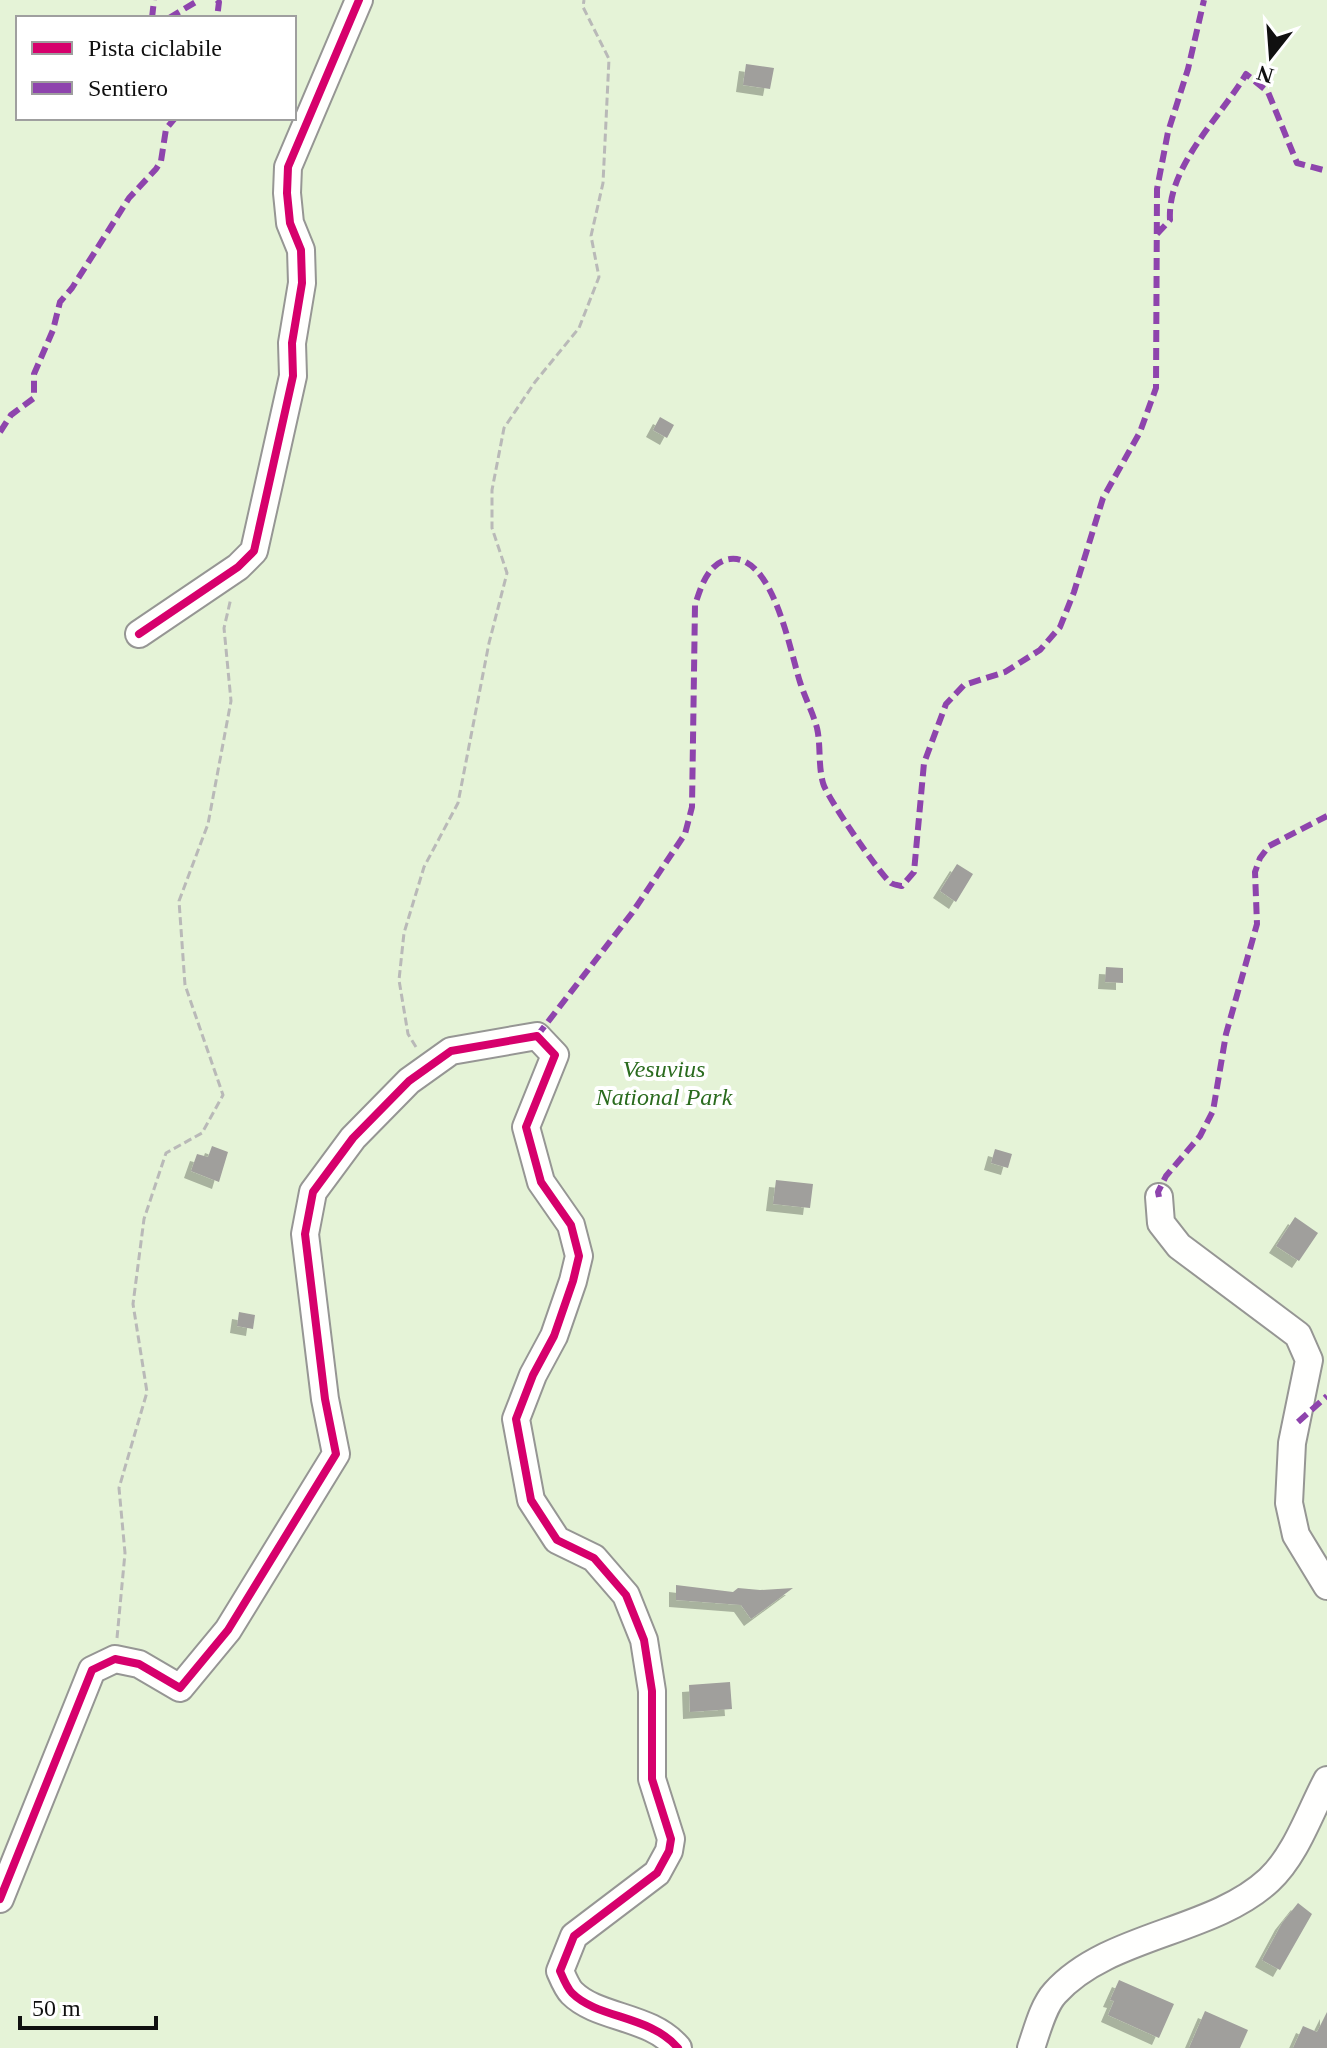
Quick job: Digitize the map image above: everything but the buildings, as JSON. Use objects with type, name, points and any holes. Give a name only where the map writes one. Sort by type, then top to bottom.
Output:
[{"type":"street","points":[[139,634],[238,567],[254,551],[293,376],[292,343],[302,283],[301,250],[290,223],[288,167],[359,0]]},
{"type":"street","points":[[0,1899],[92,1670],[115,1659],[139,1664],[180,1688],[228,1630],[336,1454],[325,1399],[305,1234],[313,1192],[353,1138],[409,1081],[451,1051],[537,1036],[555,1055],[526,1127],[541,1182],[571,1225],[579,1256],[554,1336],[533,1375],[516,1419],[531,1500],[557,1540],[594,1558],[626,1595],[644,1640],[652,1691],[652,1779],[671,1839],[669,1851],[657,1873],[574,1936],[560,1971],[572,1993],[593,2006],[642,2022],[678,2048]]},
{"type":"street","points":[[1159,1197],[1161,1223],[1179,1246],[1298,1335],[1309,1360],[1292,1443],[1289,1503],[1296,1535],[1327,1586]]},
{"type":"street","points":[[1031,2048],[1053,1995],[1079,1971],[1221,1910],[1253,1893],[1271,1878],[1289,1852],[1327,1780]]},
{"type":"path","points":[[428,1068],[408,1034],[399,980],[404,933],[424,867],[458,803],[489,643],[507,573],[492,528],[492,490],[504,428],[535,382],[579,328],[599,277],[591,236],[603,183],[609,59],[583,7],[584,0]]},
{"type":"path","points":[[115,1659],[125,1553],[119,1488],[147,1392],[133,1304],[144,1219],[166,1153],[202,1133],[223,1095],[185,985],[179,901],[208,824],[231,701],[224,628],[238,567]]},
{"type":"green space","name":"Vesuvius National Park","points":[[0,0],[1327,0],[1327,2048],[0,2048]]},
{"type":"marked path","points":[[152,16],[154,0]]},
{"type":"marked path","points":[[172,16],[199,0]]},
{"type":"marked path","points":[[217,0],[217,16]]},
{"type":"marked path","points":[[537,1036],[632,913],[685,834],[692,807],[695,605],[706,576],[722,561],[745,562],[758,572],[777,607],[817,728],[821,776],[833,803],[891,883],[902,886],[914,872],[924,763],[946,704],[964,685],[1005,672],[1040,650],[1060,627],[1103,498],[1140,432],[1156,388],[1157,189],[1168,132],[1188,69],[1204,0]]},
{"type":"marked path","points":[[1157,234],[1170,220],[1171,200],[1186,161],[1246,74],[1268,92],[1297,163],[1327,171]]},
{"type":"marked path","points":[[0,432],[11,415],[34,398],[34,374],[53,330],[60,302],[129,198],[161,161],[166,129],[173,120]]},
{"type":"marked path","points":[[1159,1197],[1158,1192],[1166,1176],[1200,1136],[1213,1111],[1226,1034],[1257,924],[1255,872],[1260,858],[1269,846],[1327,816]]},
{"type":"marked path","points":[[1298,1422],[1327,1396]]},
{"type":"cycle path","points":[[139,634],[238,567],[254,551],[293,376],[292,343],[302,283],[301,250],[290,223],[288,167],[359,0]]},
{"type":"cycle path","points":[[0,1899],[92,1670],[115,1659],[139,1664],[180,1688],[228,1630],[336,1454],[325,1399],[305,1234],[313,1192],[353,1138],[409,1081],[451,1051],[537,1036],[555,1055],[526,1127],[541,1182],[571,1225],[579,1256],[554,1336],[533,1375],[516,1419],[531,1500],[557,1540],[594,1558],[626,1595],[644,1640],[652,1691],[652,1779],[671,1839],[669,1851],[657,1873],[574,1936],[560,1971],[570,1991],[583,2001],[653,2029],[678,2048]]}]
